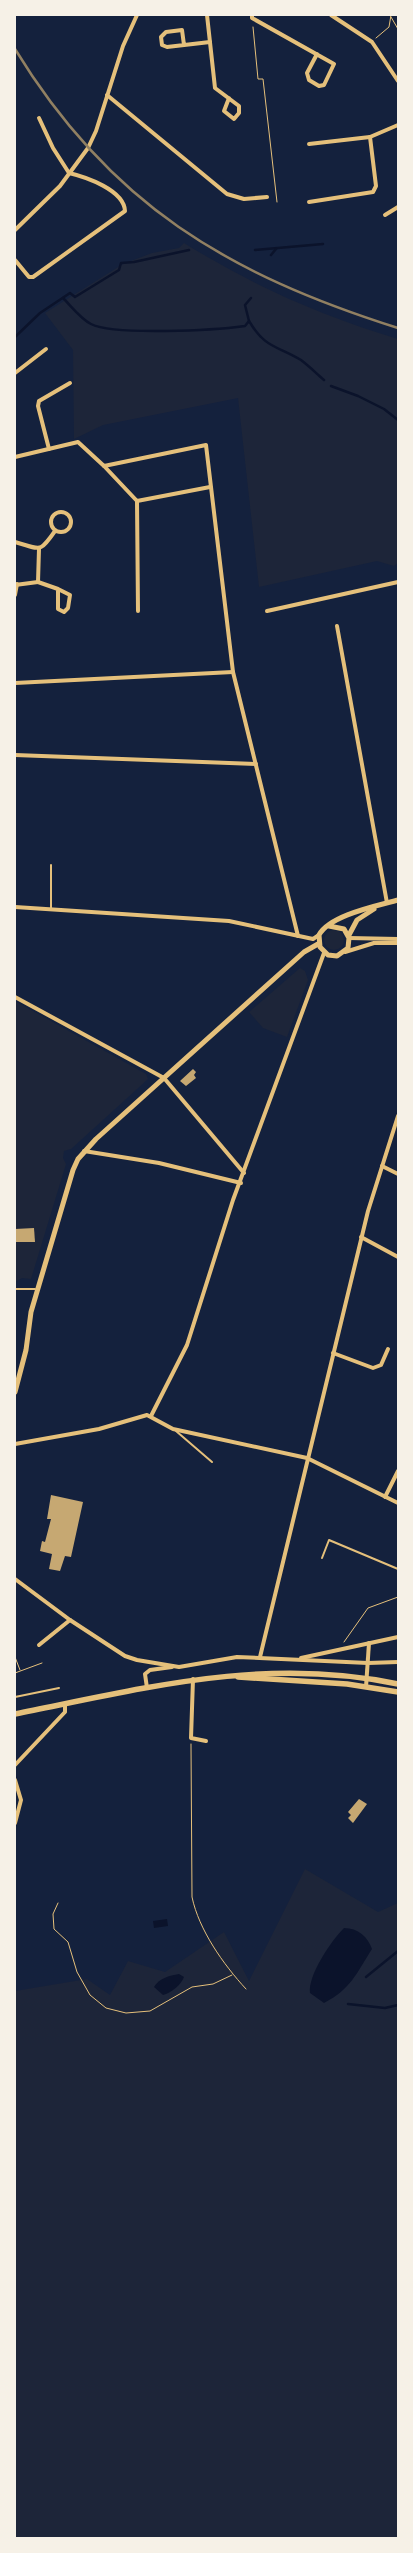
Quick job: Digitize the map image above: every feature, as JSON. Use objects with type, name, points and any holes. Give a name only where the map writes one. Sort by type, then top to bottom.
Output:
[{"type":"main road","points":[[15,1714],[213,1677],[290,1672],[367,1678],[398,1684]]},
{"type":"main road","points":[[213,1677],[314,1681],[398,1692]]},
{"type":"street","points":[[16,227],[48,199],[93,138],[123,46],[137,15]]},
{"type":"street","points":[[207,15],[215,88],[229,98],[240,106],[240,112],[234,119],[224,111],[229,98]]},
{"type":"street","points":[[331,15],[372,42],[398,81]]},
{"type":"street","points":[[252,17],[317,54],[334,64],[324,85],[320,86],[309,80],[307,72],[317,54]]},
{"type":"street","points":[[184,45],[182,30],[166,32],[161,37],[162,45],[167,47],[210,42]]},
{"type":"street","points":[[107,95],[227,194],[244,199],[267,196]]},
{"type":"street","points":[[15,260],[23,272],[29,277],[33,277],[125,211],[125,204],[100,184],[91,178],[69,172],[50,142],[39,118]]},
{"type":"street","points":[[309,144],[370,137],[398,125]]},
{"type":"street","points":[[310,202],[373,192],[376,186],[370,137]]},
{"type":"street","points":[[386,214],[398,207]]},
{"type":"street","points":[[15,373],[46,349]]},
{"type":"street","points":[[49,449],[38,406],[39,401],[70,384]]},
{"type":"street","points":[[15,457],[78,442],[138,501],[138,611]]},
{"type":"street","points":[[104,466],[206,445],[233,672],[298,936]]},
{"type":"street","points":[[138,501],[210,487]]},
{"type":"street","points":[[15,542],[39,549],[44,547],[55,531],[71,526],[68,513],[52,516],[51,527],[55,531]]},
{"type":"street","points":[[38,582],[39,549]]},
{"type":"street","points":[[15,595],[16,585],[38,582],[58,589],[70,595],[68,608],[64,612],[58,609],[58,589]]},
{"type":"street","points":[[267,611],[398,582]]},
{"type":"street","points":[[337,626],[387,903]]},
{"type":"street","points":[[15,683],[233,672]]},
{"type":"street","points":[[15,755],[256,764]]},
{"type":"street","points":[[15,907],[230,921],[313,939],[329,926],[356,912],[398,900]]},
{"type":"street","points":[[345,952],[349,937],[357,920],[379,906]]},
{"type":"street","points":[[329,926],[340,926],[349,937],[398,939]]},
{"type":"street","points":[[319,936],[318,944],[324,953],[337,956],[374,943],[398,943]]},
{"type":"street","points":[[15,1392],[17,1378],[26,1350],[30,1312],[72,1170],[84,1151],[304,952],[318,944]]},
{"type":"street","points":[[151,1416],[187,1345],[244,1172],[324,953]]},
{"type":"street","points":[[15,997],[164,1078],[244,1172]]},
{"type":"street","points":[[260,1657],[361,1237],[398,1116]]},
{"type":"street","points":[[84,1151],[159,1163],[241,1183]]},
{"type":"street","points":[[382,1166],[398,1174]]},
{"type":"street","points":[[361,1237],[398,1257]]},
{"type":"street","points":[[333,1353],[373,1368],[381,1365],[388,1349]]},
{"type":"street","points":[[15,1444],[99,1429],[147,1415],[175,1430],[195,1432],[307,1458],[398,1503]]},
{"type":"street","points":[[385,1497],[398,1471]]},
{"type":"street","points":[[15,1579],[70,1620],[128,1658],[180,1667]]},
{"type":"street","points":[[39,1645],[70,1620]]},
{"type":"street","points":[[294,1659],[398,1636]]},
{"type":"street","points":[[366,1687],[369,1643]]},
{"type":"street","points":[[147,1688],[145,1674],[150,1670],[237,1657],[368,1663],[398,1662]]},
{"type":"street","points":[[193,1680],[191,1738],[206,1740]]},
{"type":"street","points":[[15,1765],[65,1712],[65,1704]]},
{"type":"street","points":[[15,1780],[21,1800],[15,1823]]},
{"type":"lane","points":[[51,865],[52,909]]},
{"type":"lane","points":[[15,1289],[38,1290]]},
{"type":"lane","points":[[175,1430],[212,1462]]},
{"type":"lane","points":[[322,1558],[329,1540],[398,1569]]},
{"type":"lane","points":[[15,1697],[60,1688]]},
{"type":"path","points":[[372,42],[389,27],[390,15]]},
{"type":"path","points":[[390,15],[398,29]]},
{"type":"path","points":[[252,17],[258,79],[264,79],[277,202]]},
{"type":"path","points":[[337,1650],[368,1608],[398,1597]]},
{"type":"path","points":[[15,1657],[20,1671]]},
{"type":"path","points":[[15,1673],[42,1663]]},
{"type":"path","points":[[191,1738],[192,1897],[198,1919],[233,1974],[246,1989]]},
{"type":"path","points":[[58,1903],[53,1914],[54,1929],[68,1942],[77,1972],[90,1996],[106,2008],[126,2014],[150,2011],[192,1987],[213,1984],[233,1974]]},
{"type":"shaded area","points":[[184,243],[236,273],[288,298],[341,320],[398,339],[398,563],[394,566],[377,561],[259,587],[238,398],[103,425],[74,439],[73,350],[45,313],[123,264],[152,253],[179,248]]},
{"type":"shaded area","points":[[334,930],[341,933],[344,940],[341,947],[334,950],[327,947],[324,940],[327,933]]},
{"type":"shaded area","points":[[300,968],[305,971],[308,980],[287,1037],[263,1028],[249,1012]]},
{"type":"shaded area","points":[[15,1001],[146,1074],[148,1079],[71,1149],[64,1151],[63,1158],[66,1164],[31,1279],[22,1278],[15,1282]]},
{"type":"shaded area","points":[[305,1869],[378,1912],[398,1903],[398,2538],[15,2538],[15,1991],[87,1979],[110,1995],[128,1961],[165,1972],[224,1932],[249,1981]]},
{"type":"shaded area","points":[[167,1919],[168,1926],[154,1928],[153,1921]]},
{"type":"shaded area","points":[[344,1928],[358,1931],[362,1934],[372,1949],[347,1986],[324,2003],[310,1993],[310,1986],[321,1959]]},
{"type":"shaded area","points":[[179,1974],[184,1977],[183,1980],[169,1992],[163,1995],[154,1987],[161,1979]]},
{"type":"building","points":[[193,1069],[196,1072],[194,1075],[196,1078],[186,1086],[180,1081]]},
{"type":"building","points":[[34,1228],[35,1242],[15,1242],[15,1229]]},
{"type":"building","points":[[51,1495],[83,1502],[71,1557],[65,1556],[60,1571],[49,1569],[52,1554],[40,1551],[42,1541],[45,1542],[51,1519],[47,1519]]},
{"type":"building","points":[[359,1799],[367,1804],[353,1823],[348,1818],[351,1815],[348,1812]]},
{"type":"waterway","points":[[255,250],[323,244]]},
{"type":"waterway","points":[[271,255],[276,249]]},
{"type":"waterway","points":[[15,337],[40,313],[70,293],[75,297],[119,270],[121,263],[189,250]]},
{"type":"waterway","points":[[63,298],[80,316],[91,324],[103,328],[143,331],[245,326],[249,321],[245,305],[251,298]]},
{"type":"waterway","points":[[249,321],[266,342],[301,360],[324,380]]},
{"type":"waterway","points":[[331,386],[358,396],[384,409],[398,420]]},
{"type":"waterway","points":[[366,1977],[398,1951]]},
{"type":"waterway","points":[[348,2004],[385,2008],[398,2005]]},
{"type":"railway","points":[[15,49],[52,104],[91,151],[133,192],[178,227],[227,257],[280,284],[337,307],[398,328]]}]
